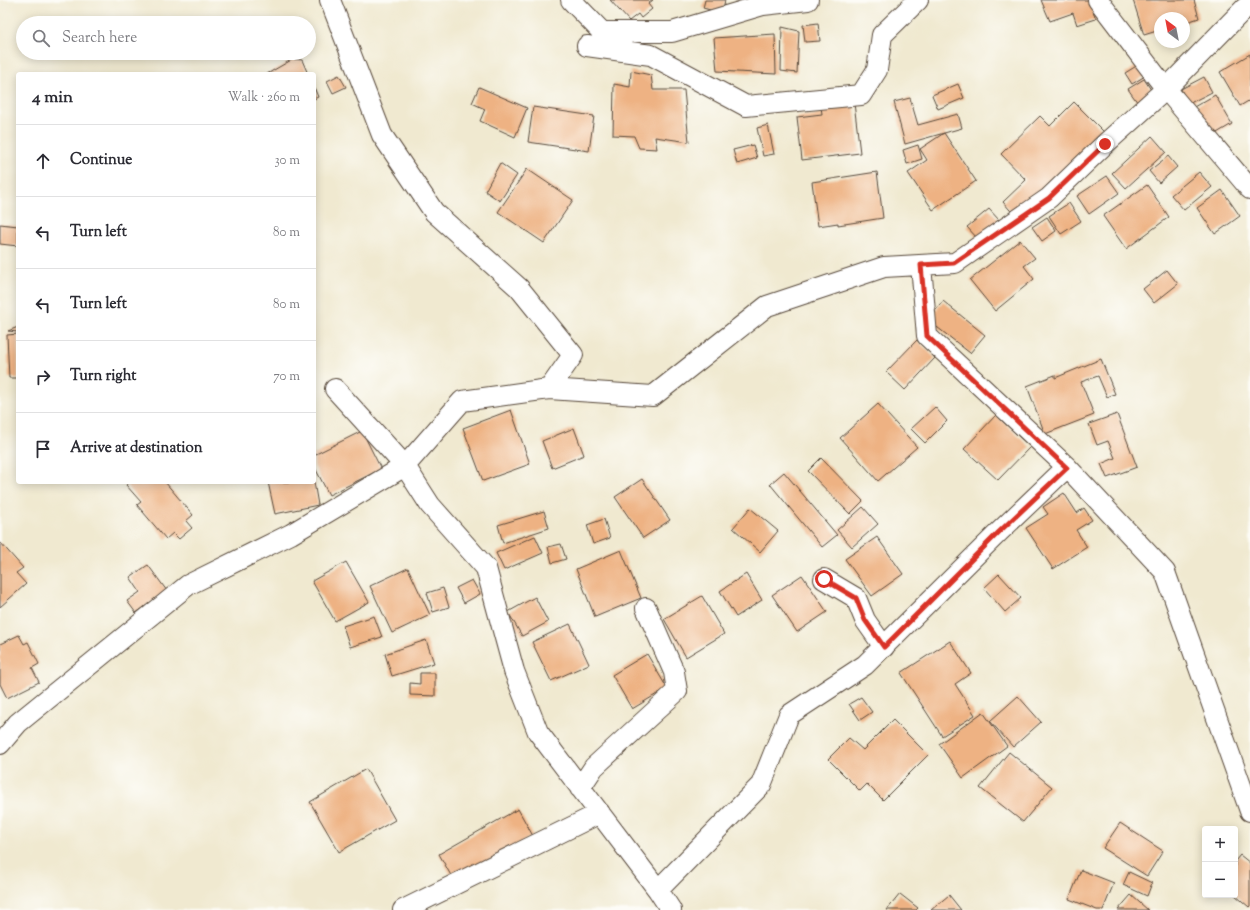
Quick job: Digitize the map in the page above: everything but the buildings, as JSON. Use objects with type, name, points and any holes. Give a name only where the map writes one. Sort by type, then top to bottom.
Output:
[{"type":"street","points":[[330,0],[382,135],[434,212],[519,288],[573,355],[549,390]]},
{"type":"street","points":[[572,0],[602,32],[672,32],[763,5],[808,0]]},
{"type":"street","points":[[587,46],[650,55],[746,106],[861,95],[877,70],[882,34],[918,0]]},
{"type":"street","points":[[1098,0],[1166,89],[1250,188]]},
{"type":"street","points":[[0,744],[18,723],[188,585],[291,534],[405,466],[462,401],[549,390],[653,396],[767,306],[884,267],[954,263],[1049,198],[1105,144],[1166,89],[1245,8],[1250,5]]},
{"type":"street","points":[[921,265],[927,336],[1067,468],[1165,572],[1250,811]]},
{"type":"street","points":[[334,389],[405,466],[430,505],[486,568],[514,671],[538,732],[658,890],[671,910]]},
{"type":"street","points":[[658,890],[761,785],[789,715],[865,665],[999,532],[1067,468]]},
{"type":"street","points":[[824,579],[856,598],[865,620],[884,647]]},
{"type":"street","points":[[580,788],[594,767],[678,691],[674,672],[646,608]]},
{"type":"street","points":[[403,910],[600,813]]},
{"type":"route","points":[[824,579],[856,598],[865,620],[884,647],[999,532],[1067,468],[927,336],[921,265],[954,263],[1049,198],[1105,144]]}]
